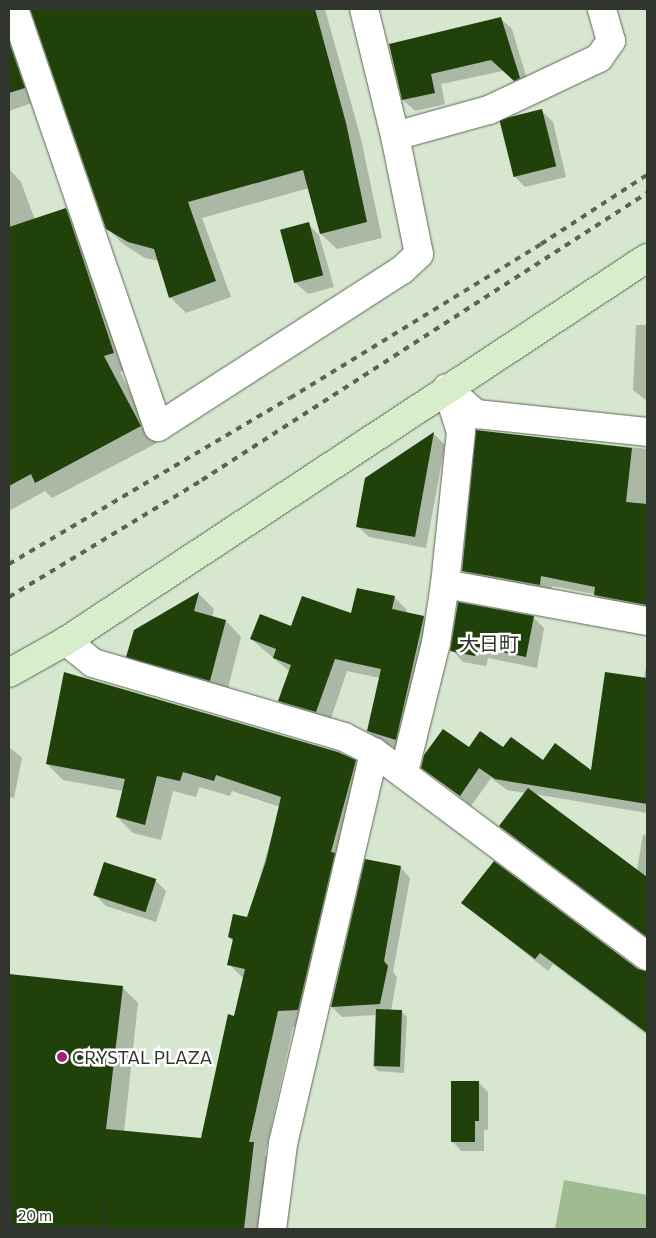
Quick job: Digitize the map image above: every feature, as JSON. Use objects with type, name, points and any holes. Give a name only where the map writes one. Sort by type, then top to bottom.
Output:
[{"type":"street","points":[[14,9],[158,427],[402,270],[419,254],[395,136],[364,9]]},
{"type":"street","points":[[395,136],[488,110],[599,58],[611,41],[602,9]]},
{"type":"street","points":[[9,673],[66,641],[359,450],[447,388],[647,258]]},
{"type":"street","points":[[447,388],[476,414],[647,432]]},
{"type":"street","points":[[404,772],[436,643],[445,584],[461,432],[447,388]]},
{"type":"street","points":[[445,584],[647,621]]},
{"type":"street","points":[[66,641],[93,663],[344,737],[374,752],[404,772],[647,956]]},
{"type":"street","points":[[272,1229],[283,1144],[374,752]]},
{"type":"green space","points":[[564,1180],[647,1195],[647,1229],[555,1229]]},
{"type":"building","points":[[30,9],[315,9],[346,123],[367,222],[320,234],[303,170],[188,202],[216,281],[169,298],[154,249],[128,242],[106,229]]},
{"type":"building","points":[[501,17],[520,78],[514,81],[491,60],[431,74],[435,93],[402,100],[389,44]]},
{"type":"building","points":[[9,42],[25,88],[9,93]]},
{"type":"building","points":[[542,109],[556,166],[514,177],[499,120]]},
{"type":"building","points":[[66,208],[114,353],[104,356],[141,426],[35,483],[31,474],[9,486],[9,227]]},
{"type":"building","points":[[309,222],[323,275],[294,283],[280,230]]},
{"type":"building","points":[[476,430],[632,448],[626,502],[647,504],[647,605],[594,595],[595,587],[541,576],[540,585],[462,571]]},
{"type":"building","points":[[434,432],[415,537],[356,527],[365,478]]},
{"type":"building","points":[[357,588],[395,596],[392,609],[424,616],[396,740],[367,731],[381,669],[335,659],[316,712],[278,701],[291,665],[273,658],[276,649],[250,639],[260,614],[291,626],[302,596],[351,613]]},
{"type":"building","points":[[199,592],[194,611],[226,620],[210,681],[126,657],[134,630]]},
{"type":"building","points":[[458,602],[534,616],[526,657],[477,647],[475,656],[450,651]]},
{"type":"building","points":[[64,672],[338,752],[356,760],[331,852],[335,853],[298,1010],[278,1011],[249,1142],[254,1142],[244,1229],[9,1229],[9,974],[123,986],[106,1129],[201,1138],[228,1014],[234,1016],[245,969],[227,965],[233,939],[228,937],[233,914],[247,917],[266,861],[281,797],[216,775],[214,781],[183,772],[180,781],[157,776],[145,825],[116,817],[125,779],[46,764]]},
{"type":"building","points":[[605,672],[647,678],[647,804],[495,779],[479,768],[460,796],[421,768],[424,755],[443,729],[469,747],[480,731],[503,747],[511,737],[543,760],[555,743],[591,770]]},
{"type":"building","points":[[528,788],[647,877],[647,937],[499,826]]},
{"type":"building","points":[[365,859],[401,866],[384,961],[388,966],[380,1004],[331,1007]]},
{"type":"building","points":[[494,861],[638,969],[647,971],[647,1033],[540,953],[535,959],[461,903]]},
{"type":"building","points":[[104,862],[156,879],[145,912],[93,895]]},
{"type":"building","points":[[376,1009],[402,1010],[400,1067],[374,1066]]},
{"type":"building","points":[[451,1081],[479,1081],[479,1121],[475,1121],[475,1142],[451,1142]]},
{"type":"railway","points":[[9,564],[290,398],[541,244],[647,175]]},
{"type":"railway","points":[[9,597],[202,480],[647,193]]},
{"type":"place","name":"CRYSTAL PLAZA","points":[[62,1057]]},
{"type":"district","name":"大日町","points":[[489,643]]}]
